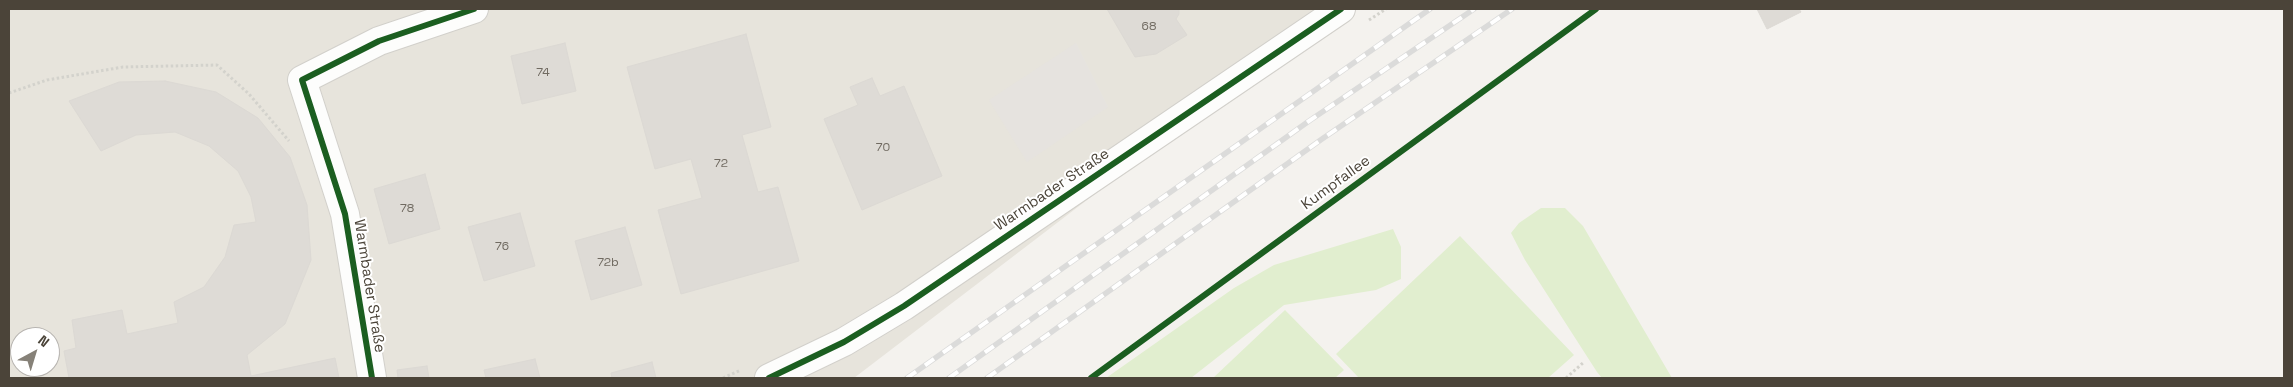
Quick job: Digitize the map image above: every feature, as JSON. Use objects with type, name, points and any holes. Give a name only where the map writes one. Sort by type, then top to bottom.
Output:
[{"type":"street","name":"Warmbader Straße","points":[[372,378],[345,214],[302,80],[379,41],[474,9]]},
{"type":"street","name":"Warmbader Straße","points":[[769,378],[844,342],[904,306],[1341,9]]},
{"type":"path","points":[[9,93],[47,80],[123,67],[217,65],[249,94],[292,145]]},
{"type":"path","points":[[1566,378],[1584,362]]},
{"type":"shaded area","points":[[9,9],[1337,9],[854,378],[9,378]]},
{"type":"shaded area","points":[[1076,43],[1108,107],[1027,162],[989,100]]},
{"type":"green space","points":[[1541,208],[1565,208],[1583,226],[1672,378],[1602,378],[1597,372],[1525,260],[1511,233],[1519,223]]},
{"type":"green space","points":[[1393,229],[1401,247],[1401,279],[1376,290],[1284,305],[1191,378],[1106,378],[1234,288],[1274,265]]},
{"type":"green space","points":[[1460,236],[1574,355],[1548,378],[1359,378],[1336,354]]},
{"type":"green space","points":[[1285,310],[1344,370],[1335,378],[1213,378]]},
{"type":"building","points":[[1107,9],[1179,9],[1176,19],[1187,35],[1156,54],[1135,57]]},
{"type":"building","points":[[1757,9],[1799,9],[1801,12],[1767,29]]},
{"type":"building","points":[[746,34],[771,127],[742,135],[758,192],[778,187],[799,261],[681,294],[658,210],[702,198],[691,159],[655,169],[627,67]]},
{"type":"building","points":[[565,43],[576,91],[522,104],[511,56]]},
{"type":"building","points":[[872,78],[880,96],[904,86],[942,176],[862,210],[824,119],[858,105],[850,87]]},
{"type":"building","points":[[165,81],[216,92],[258,118],[290,157],[307,205],[311,260],[285,324],[247,355],[251,376],[335,358],[339,378],[69,378],[64,351],[76,348],[72,320],[122,310],[127,334],[178,323],[174,302],[204,287],[225,257],[234,225],[256,222],[251,197],[238,171],[209,146],[175,132],[136,135],[101,151],[69,101],[119,82]]},
{"type":"building","points":[[425,174],[440,229],[389,244],[374,189]]},
{"type":"building","points":[[520,213],[535,266],[484,281],[468,227]]},
{"type":"building","points":[[625,227],[642,285],[591,300],[575,241]]},
{"type":"building","points":[[535,359],[540,378],[486,378],[484,370]]},
{"type":"building","points":[[652,362],[656,378],[612,378],[611,373]]},
{"type":"building","points":[[427,366],[429,378],[398,378],[397,370]]},
{"type":"railway","points":[[907,378],[1430,9]]},
{"type":"railway","points":[[949,378],[1309,121],[1474,9]]},
{"type":"railway","points":[[987,378],[1322,139],[1512,9]]},
{"type":"cycle path","points":[[372,378],[345,214],[302,80],[379,41],[474,9]]},
{"type":"cycle path","points":[[769,378],[844,342],[904,306],[1341,9]]},
{"type":"cycle path","name":"Kumpfallee","points":[[1091,378],[1596,9]]}]
